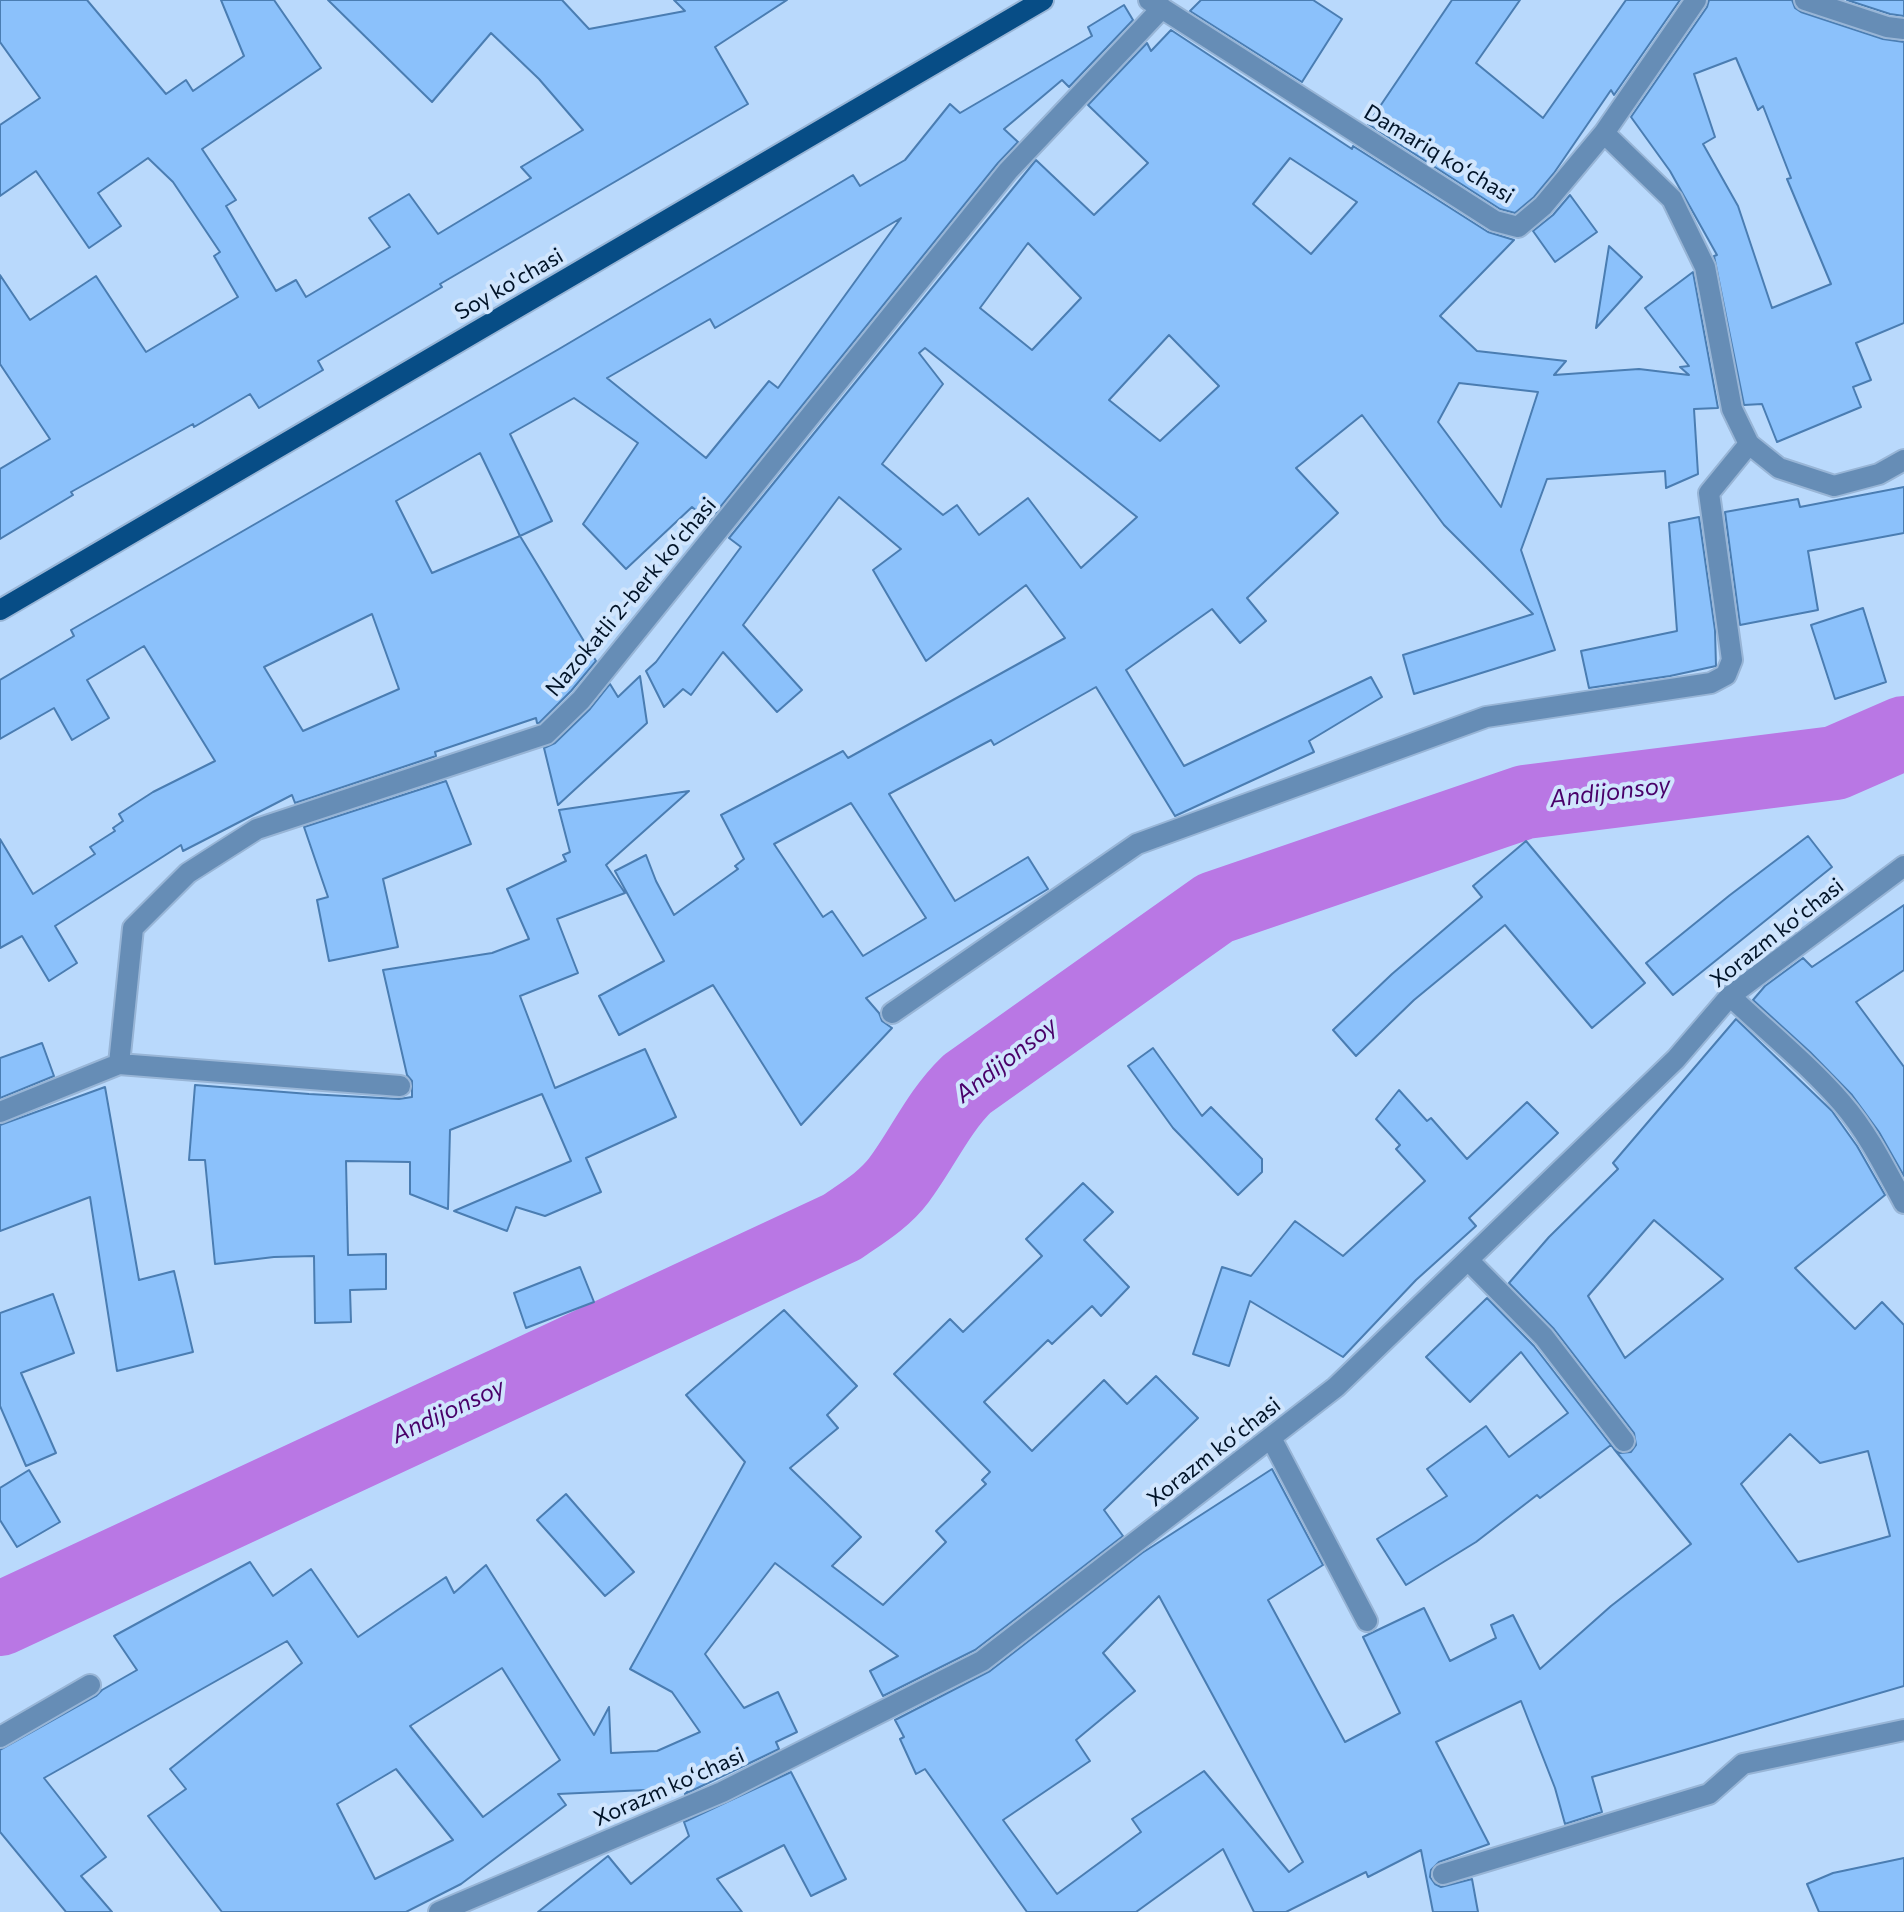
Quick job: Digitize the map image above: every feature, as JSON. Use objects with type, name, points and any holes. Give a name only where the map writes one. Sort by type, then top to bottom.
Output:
[{"type":"main road","name":"Soy ko'chasi","points":[[0,610],[1043,0]]},
{"type":"street","points":[[1696,0],[1604,133],[1672,199],[1705,267],[1732,409],[1749,444],[1779,468],[1834,486],[1879,474],[1904,460]]},
{"type":"street","points":[[1805,0],[1887,27],[1904,29]]},
{"type":"street","name":"Damariq koʻchasi","points":[[1156,4],[1495,221],[1518,227],[1543,206],[1604,133]]},
{"type":"street","name":"Nazokatli 2-berk koʻchasi","points":[[119,1064],[133,928],[188,873],[257,829],[546,734],[581,700],[1008,171],[1156,4]]},
{"type":"street","points":[[892,1013],[1137,844],[1486,717],[1711,683],[1726,675],[1732,660],[1709,493],[1749,444]]},
{"type":"street","name":"Xorazm koʻchasi","points":[[439,1912],[722,1792],[982,1661],[1336,1387],[1676,1059],[1730,996],[1904,866]]},
{"type":"street","points":[[1730,996],[1844,1105],[1872,1143],[1904,1203]]},
{"type":"street","points":[[0,1112],[119,1064],[400,1086]]},
{"type":"street","points":[[1468,1260],[1544,1337],[1624,1441]]},
{"type":"street","points":[[1271,1438],[1367,1621]]},
{"type":"street","points":[[0,1737],[90,1685]]},
{"type":"street","points":[[1443,1874],[1709,1794],[1743,1764],[1904,1730]]},
{"type":"building","points":[[0,0],[87,0],[166,94],[186,80],[193,91],[244,56],[221,0],[274,0],[321,68],[202,149],[236,200],[226,206],[276,291],[296,280],[306,297],[390,247],[369,218],[409,194],[438,234],[531,178],[521,167],[583,130],[539,79],[491,33],[432,102],[328,0],[562,0],[589,29],[685,11],[674,0],[787,0],[715,47],[748,104],[440,284],[442,287],[318,361],[323,370],[259,408],[250,394],[71,492],[73,495],[0,539],[0,469],[50,439],[0,364],[0,275],[30,320],[96,276],[146,352],[238,297],[214,256],[220,252],[173,182],[148,158],[98,193],[121,226],[89,248],[36,171],[0,196],[0,125],[40,98],[0,42]]},
{"type":"building","points":[[1201,0],[1313,0],[1342,19],[1302,82],[1190,11]]},
{"type":"building","points":[[1452,0],[1520,0],[1476,63],[1543,118],[1626,0],[1680,0],[1614,95],[1611,90],[1554,173],[1534,197],[1515,213],[1500,209],[1368,124]]},
{"type":"building","points":[[1709,0],[1792,0],[1801,12],[1883,39],[1904,42],[1904,323],[1856,343],[1871,380],[1853,387],[1861,407],[1777,442],[1762,404],[1744,405],[1714,256],[1717,255],[1670,171],[1631,117]],"holes":[[[1736,58],[1758,110],[1763,106],[1791,178],[1787,179],[1831,284],[1772,308],[1738,206],[1703,144],[1715,137],[1694,74]]]},
{"type":"building","points":[[1847,0],[1904,0],[1904,16],[1890,14]]},
{"type":"building","points":[[1124,5],[1133,20],[1069,87],[1062,80],[1004,129],[1018,142],[709,521],[692,507],[626,569],[583,524],[638,443],[574,398],[510,434],[552,521],[520,536],[596,661],[539,723],[536,718],[435,752],[436,756],[295,803],[292,795],[183,851],[181,845],[55,926],[77,963],[49,981],[22,936],[0,948],[0,839],[33,894],[95,854],[90,847],[115,831],[113,828],[123,821],[119,814],[153,792],[215,761],[144,646],[87,680],[109,718],[72,740],[54,708],[0,739],[0,680],[74,636],[71,630],[559,349],[853,175],[860,186],[905,160],[950,104],[960,113],[1092,36],[1088,27]],"holes":[[[901,218],[778,388],[769,381],[706,458],[607,378],[710,319],[715,328]],[[480,453],[520,536],[432,573],[396,501]],[[372,614],[399,689],[303,731],[264,667]]]},
{"type":"building","points":[[1171,30],[1352,149],[1353,146],[1488,232],[1514,240],[1440,316],[1477,351],[1566,361],[1554,375],[1639,369],[1689,375],[1680,367],[1689,366],[1645,308],[1693,272],[1718,408],[1694,409],[1698,474],[1666,488],[1665,471],[1547,479],[1521,550],[1555,650],[1414,694],[1403,655],[1533,614],[1444,525],[1362,415],[1296,468],[1338,513],[1247,598],[1266,621],[1240,643],[1212,609],[1126,670],[1184,766],[1371,677],[1382,697],[1309,741],[1314,752],[1175,816],[1096,687],[994,745],[991,740],[889,794],[955,901],[1028,857],[1048,889],[866,998],[882,1021],[892,1028],[801,1125],[713,985],[619,1035],[599,996],[664,961],[615,871],[646,855],[674,915],[738,869],[735,866],[744,859],[721,815],[843,751],[848,758],[1065,638],[1026,585],[926,661],[873,570],[901,549],[839,497],[743,625],[802,690],[777,712],[723,652],[691,695],[683,689],[664,707],[646,671],[656,662],[741,547],[729,538],[1036,160],[1094,215],[1148,163],[1088,105],[1147,43],[1151,51]],"holes":[[[1290,158],[1357,202],[1311,254],[1253,204]],[[1028,243],[1081,298],[1032,350],[980,308]],[[1169,335],[1219,386],[1160,441],[1109,400]],[[925,348],[1137,517],[1081,568],[1028,498],[979,535],[957,505],[943,515],[882,464],[943,384],[919,353]],[[1459,383],[1538,392],[1501,507],[1438,422]],[[851,803],[926,918],[863,956],[832,911],[823,917],[774,844]]]},
{"type":"building","points":[[1570,195],[1597,232],[1555,262],[1533,231],[1553,215]]},
{"type":"building","points":[[1609,246],[1642,277],[1596,328]]},
{"type":"building","points":[[1904,487],[1904,533],[1808,551],[1818,610],[1740,625],[1725,512],[1798,499],[1800,507]]},
{"type":"building","points":[[1699,517],[1715,630],[1716,666],[1589,688],[1581,651],[1677,631],[1669,523]]},
{"type":"building","points":[[1863,608],[1886,682],[1835,699],[1811,625]]},
{"type":"building","points":[[640,676],[647,723],[558,805],[544,748],[555,743],[590,709],[610,684],[618,697]]},
{"type":"building","points":[[446,781],[471,844],[383,879],[398,947],[329,961],[317,900],[328,897],[304,827]]},
{"type":"building","points":[[689,791],[606,865],[625,893],[557,919],[578,973],[520,996],[555,1088],[645,1049],[676,1117],[586,1158],[601,1192],[545,1216],[516,1207],[507,1231],[454,1211],[571,1161],[542,1094],[450,1130],[448,1209],[410,1194],[410,1162],[346,1161],[348,1255],[386,1254],[386,1289],[350,1290],[351,1322],[315,1323],[314,1256],[215,1264],[205,1160],[189,1160],[195,1085],[399,1099],[412,1097],[412,1081],[407,1075],[383,970],[492,953],[529,939],[507,889],[566,861],[563,855],[570,852],[559,810]]},
{"type":"building","points":[[1808,836],[1832,867],[1673,995],[1646,963]]},
{"type":"building","points":[[1526,841],[1645,983],[1592,1028],[1505,925],[1414,1000],[1356,1056],[1333,1030],[1392,974],[1482,897],[1473,886]]},
{"type":"building","points":[[1904,905],[1904,970],[1856,1002],[1904,1067],[1904,1176],[1879,1132],[1852,1095],[1753,1000],[1765,986],[1803,958],[1812,967]]},
{"type":"building","points":[[1736,1019],[1832,1111],[1857,1146],[1885,1195],[1795,1268],[1855,1329],[1882,1302],[1904,1325],[1904,1686],[1592,1777],[1602,1812],[1565,1824],[1555,1788],[1521,1701],[1436,1742],[1489,1844],[1439,1862],[1431,1870],[1430,1877],[1441,1887],[1472,1879],[1478,1912],[1433,1912],[1421,1850],[1368,1877],[1366,1872],[1286,1912],[1254,1912],[1223,1849],[1136,1912],[1027,1912],[925,1769],[916,1774],[895,1720],[990,1671],[1142,1553],[1272,1469],[1323,1565],[1268,1600],[1345,1742],[1400,1713],[1363,1637],[1424,1608],[1450,1661],[1496,1638],[1491,1625],[1513,1615],[1540,1669],[1611,1606],[1691,1544],[1614,1449],[1620,1453],[1631,1452],[1636,1445],[1634,1433],[1554,1329],[1509,1283],[1549,1237],[1618,1169],[1613,1163]],"holes":[[[1654,1220],[1723,1279],[1625,1358],[1588,1296]],[[1790,1434],[1820,1463],[1868,1451],[1890,1536],[1798,1562],[1741,1484]],[[1159,1596],[1303,1862],[1289,1872],[1204,1771],[1132,1819],[1141,1832],[1057,1894],[1003,1820],[1090,1761],[1076,1740],[1135,1691],[1103,1653]]]},
{"type":"building","points":[[42,1043],[54,1076],[0,1098],[0,1058]]},
{"type":"building","points":[[1153,1048],[1202,1116],[1211,1107],[1262,1159],[1262,1172],[1238,1195],[1173,1128],[1128,1066]]},
{"type":"building","points":[[105,1087],[139,1280],[174,1271],[193,1352],[117,1371],[90,1197],[0,1231],[0,1125]]},
{"type":"building","points":[[1399,1090],[1427,1121],[1431,1118],[1467,1159],[1527,1102],[1558,1133],[1469,1218],[1476,1226],[1416,1280],[1343,1357],[1250,1301],[1229,1366],[1193,1354],[1222,1267],[1251,1276],[1295,1221],[1343,1256],[1425,1181],[1396,1149],[1400,1145],[1376,1119]]},
{"type":"building","points":[[1083,1183],[1113,1212],[1084,1240],[1129,1287],[1101,1316],[1092,1306],[1052,1344],[1048,1340],[984,1402],[1032,1451],[1104,1380],[1127,1404],[1156,1376],[1198,1418],[1104,1510],[1123,1536],[975,1650],[883,1696],[870,1671],[898,1656],[775,1563],[705,1654],[744,1708],[778,1692],[797,1732],[776,1742],[779,1749],[685,1794],[691,1788],[558,1794],[566,1805],[461,1884],[406,1912],[222,1912],[148,1816],[186,1789],[170,1769],[302,1663],[287,1641],[44,1778],[106,1857],[81,1876],[112,1912],[66,1912],[0,1832],[0,1750],[137,1670],[114,1636],[250,1562],[273,1596],[311,1569],[358,1637],[446,1577],[454,1593],[486,1565],[594,1735],[609,1707],[611,1753],[657,1751],[700,1732],[672,1692],[630,1669],[745,1462],[686,1395],[784,1310],[857,1386],[827,1415],[838,1428],[790,1468],[861,1537],[832,1566],[883,1605],[946,1542],[936,1531],[986,1484],[982,1480],[990,1472],[894,1374],[950,1319],[963,1332],[1042,1256],[1026,1239]],"holes":[[[502,1668],[560,1760],[483,1817],[410,1726]],[[396,1769],[453,1840],[375,1879],[337,1804]]]},
{"type":"building","points":[[580,1267],[594,1302],[526,1328],[514,1293]]},
{"type":"building","points":[[53,1294],[74,1353],[21,1373],[56,1453],[26,1466],[0,1406],[0,1313]]},
{"type":"building","points":[[1487,1298],[1534,1346],[1611,1445],[1540,1498],[1537,1495],[1476,1542],[1406,1585],[1377,1539],[1447,1496],[1427,1469],[1486,1426],[1509,1457],[1568,1413],[1521,1352],[1470,1402],[1426,1357]]},
{"type":"building","points":[[29,1470],[60,1522],[17,1547],[0,1520],[0,1488]]},
{"type":"building","points":[[566,1494],[634,1572],[605,1596],[537,1520]]},
{"type":"building","points":[[791,1772],[846,1879],[811,1896],[784,1845],[717,1879],[742,1912],[538,1912],[608,1856],[631,1884],[689,1836],[684,1822]]},
{"type":"building","points":[[1904,1858],[1904,1912],[1819,1912],[1807,1884],[1833,1873]]},
{"type":"waterway","name":"Andijonsoy","points":[[0,1619],[842,1227],[893,1187],[948,1106],[967,1084],[1215,908],[1525,802],[1835,763],[1904,733]]}]
